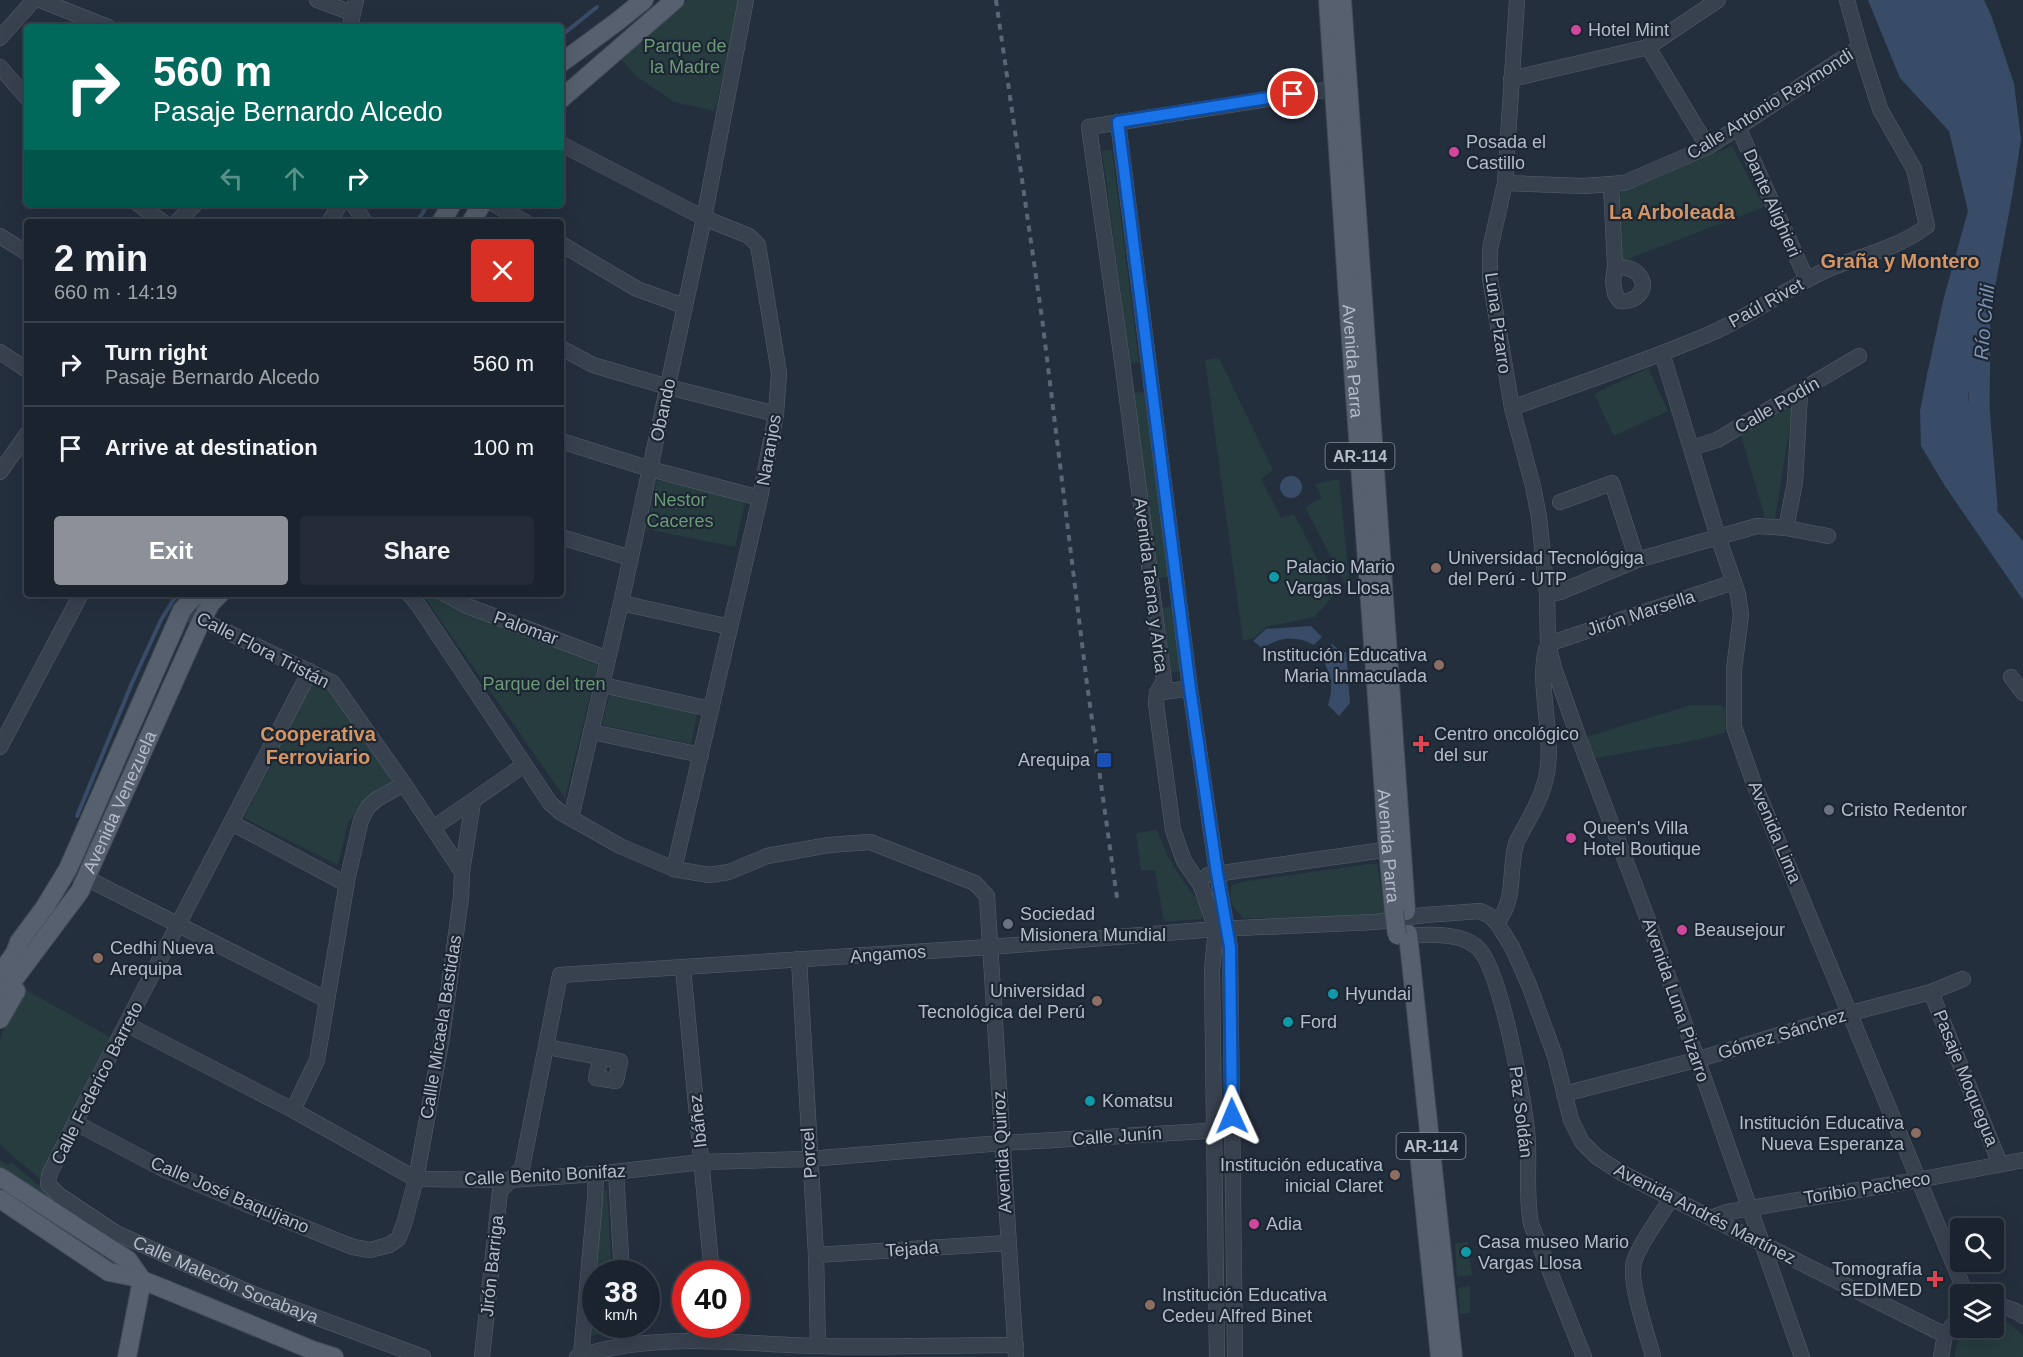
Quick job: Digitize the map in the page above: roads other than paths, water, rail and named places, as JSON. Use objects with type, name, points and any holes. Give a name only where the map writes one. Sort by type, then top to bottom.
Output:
[{"type":"main road","points":[[564,61],[644,0]]},
{"type":"main road","points":[[564,96],[675,0]]},
{"type":"main road","name":"Avenida Parra","points":[[1329,0],[1341,87],[1403,935]]},
{"type":"main road","name":"Avenida Parra","points":[[1341,87],[1342,0]]},
{"type":"main road","name":"Avenida Venezuela","points":[[0,974],[15,953],[19,942],[38,919],[68,869],[182,610],[193,597]]},
{"type":"main road","name":"Avenida Venezuela","points":[[0,999],[80,891],[202,619],[217,597]]},
{"type":"main road","name":"AR-114","points":[[1403,935],[1440,1357]]},
{"type":"main road","name":"AR-114","points":[[1403,935],[1453,1357]]},
{"type":"main road","points":[[0,959],[19,942]]},
{"type":"main road","points":[[0,1019],[26,976],[35,954]]},
{"type":"main road","points":[[0,1177],[128,1260],[138,1279],[126,1357]]},
{"type":"main road","points":[[0,1184],[111,1256],[138,1279]]},
{"type":"main road","name":"Calle Malecón Socabaya","points":[[0,1199],[109,1272],[138,1279],[309,1352],[334,1357]]},
{"type":"street","points":[[0,38],[34,0]]},
{"type":"street","points":[[40,0],[100,24]]},
{"type":"street","points":[[316,0],[353,13]]},
{"type":"street","name":"Obando","points":[[572,818],[704,218],[746,0]]},
{"type":"street","name":"Luna Pizarro","points":[[1517,0],[1506,183],[1490,249],[1490,279],[1512,408],[1537,507],[1547,594],[1548,644]]},
{"type":"street","points":[[1511,79],[1648,46],[1718,0]]},
{"type":"street","name":"Paúl Rivet","points":[[1512,408],[1717,331],[1807,280],[1842,263],[1907,241],[1927,226],[1914,169],[1880,109],[1847,0]]},
{"type":"street","points":[[1648,46],[1708,147]]},
{"type":"street","name":"Calle Antonio Raymondi","points":[[1506,183],[1583,186],[1624,183],[1708,147],[1860,47]]},
{"type":"street","points":[[0,67],[24,95]]},
{"type":"street","points":[[1118,122],[1341,87]]},
{"type":"street","name":"Avenida Tacna y Arica","points":[[1217,1357],[1212,970],[1222,929],[1217,873],[1190,688],[1118,122],[1089,127],[1125,379],[1164,681],[1157,693],[1156,704],[1173,830],[1184,861],[1197,879],[1208,905],[1222,929],[1230,947],[1235,1357]]},
{"type":"street","name":"Dante Alighieri","points":[[1738,127],[1807,280]]},
{"type":"street","name":"Naranjos","points":[[564,146],[704,218],[749,236],[758,245],[779,373],[776,414],[760,498],[674,869]]},
{"type":"street","points":[[1611,185],[1615,266]]},
{"type":"street","points":[[142,207],[159,219]]},
{"type":"street","points":[[180,219],[192,207]]},
{"type":"street","points":[[499,207],[520,219]]},
{"type":"street","points":[[0,236],[24,251]]},
{"type":"street","points":[[564,246],[637,289],[684,306]]},
{"type":"street","points":[[564,350],[593,365],[668,387],[776,414]]},
{"type":"street","points":[[0,352],[24,368]]},
{"type":"street","name":"Avenida Lima","points":[[1662,353],[1718,537],[1738,594],[1741,615],[1734,669],[1734,727],[1753,781],[1962,1284]]},
{"type":"street","name":"Calle Rodín","points":[[1692,448],[1717,440],[1859,357]]},
{"type":"street","points":[[1125,379],[1150,375]]},
{"type":"street","points":[[1786,528],[1795,482],[1800,393]]},
{"type":"street","points":[[0,472],[24,438]]},
{"type":"street","points":[[564,442],[650,469],[760,498]]},
{"type":"street","points":[[1560,502],[1612,483],[1637,560]]},
{"type":"street","points":[[1547,594],[1560,592],[1637,560],[1757,526],[1786,528],[1828,536]]},
{"type":"street","points":[[564,538],[631,558]]},
{"type":"street","name":"Jirón Marsella","points":[[1548,644],[1734,582]]},
{"type":"street","points":[[1152,595],[1179,591]]},
{"type":"street","points":[[0,747],[79,597]]},
{"type":"street","name":"Avenida Quiroz","points":[[412,597],[550,803],[620,846],[674,869],[709,875],[729,872],[767,856],[830,845],[870,842],[975,883],[987,896],[1016,1351]]},
{"type":"street","name":"Palomar","points":[[450,597],[467,606],[608,659]]},
{"type":"street","points":[[621,603],[730,627]]},
{"type":"street","name":"Calle Flora Tristán","points":[[182,610],[333,683],[462,872]]},
{"type":"street","points":[[1222,929],[1375,922],[1480,911],[1497,923],[1506,912],[1516,843],[1537,805],[1547,775],[1549,745],[1543,663],[1548,644]]},
{"type":"street","name":"Avenida Luna Pizarro","points":[[1548,644],[1574,725],[1650,925],[1802,1357]]},
{"type":"street","name":"Calle Federico Barreto","points":[[49,1176],[310,670]]},
{"type":"street","points":[[2011,677],[2023,693]]},
{"type":"street","points":[[603,685],[710,709]]},
{"type":"street","points":[[1157,693],[1190,688]]},
{"type":"street","points":[[592,732],[700,755]]},
{"type":"street","points":[[433,828],[524,765]]},
{"type":"street","points":[[293,1110],[317,1060],[346,884],[361,820],[368,807],[376,799],[404,784]]},
{"type":"street","name":"Callle Micaela Bastidas","points":[[389,1245],[398,1239],[416,1179],[442,1037],[473,802]]},
{"type":"street","points":[[232,823],[346,884]]},
{"type":"street","points":[[1197,879],[1217,873],[1395,849]]},
{"type":"street","points":[[68,869],[327,1000]]},
{"type":"street","name":"Avenida Andrés Martínez","points":[[1497,923],[1512,947],[1533,995],[1555,1056],[1571,1120],[1582,1142],[1597,1157],[1620,1172],[1945,1335]]},
{"type":"street","name":"Angamos","points":[[560,975],[990,947],[1222,929]]},
{"type":"street","name":"Paz Soldán","points":[[1403,935],[1455,937],[1465,940],[1480,949],[1490,965],[1509,1029],[1528,1139],[1527,1206],[1531,1224],[1584,1357]]},
{"type":"street","name":"Porcel","points":[[799,959],[816,1255],[818,1346]]},
{"type":"street","name":"Ibáñez","points":[[683,968],[711,1260]]},
{"type":"street","name":"Jirón Barriga","points":[[482,1357],[500,1191],[522,1168],[560,975]]},
{"type":"street","name":"Gómez Sánchez","points":[[1564,1094],[1696,1060],[1851,1013],[1931,992],[1963,979]]},
{"type":"street","name":"Pasaje Moquegua","points":[[1931,992],[2000,1164]]},
{"type":"street","name":"Calle Benito Bonifaz","points":[[126,1024],[293,1110],[416,1179],[510,1180],[596,1174],[702,1162],[809,1159],[1002,1143]]},
{"type":"street","points":[[547,1047],[601,1057]]},
{"type":"street","name":"Calle José Baquíjano","points":[[76,1123],[176,1174],[353,1247],[370,1250],[389,1245]]},
{"type":"street","name":"Calle Junín","points":[[1002,1143],[1232,1130]]},
{"type":"street","name":"Toribio Pacheco","points":[[1711,1218],[1727,1212],[2023,1160]]},
{"type":"street","points":[[616,1172],[621,1260]]},
{"type":"street","points":[[596,1174],[579,1356],[626,1345],[719,1341],[1016,1351]]},
{"type":"street","name":"Calle Malecón Socabaya","points":[[49,1176],[48,1184],[54,1191],[116,1233],[253,1294],[423,1357]]},
{"type":"street","points":[[1653,1357],[1633,1278],[1633,1263],[1671,1198]]},
{"type":"street","name":"Tejada","points":[[816,1255],[1008,1243]]},
{"type":"street","points":[[2004,1307],[2023,1316]]},
{"type":"street","points":[[1941,1357],[1945,1335],[1950,1329]]},
{"type":"street","points":[[626,1338],[626,1345]]},
{"type":"water","points":[[1868,0],[1984,0],[2014,84],[2021,139],[1986,335],[1968,394],[1972,445],[1998,512],[2023,541],[2023,600],[1945,486],[1921,446],[1920,411],[1927,375],[1944,297],[1968,211],[1949,131],[1900,78]]},
{"type":"water","points":[[1287,476],[1295,476],[1302,483],[1302,491],[1295,498],[1287,498],[1280,491],[1280,483]]},
{"type":"water","points":[[1311,626],[1322,637],[1314,645],[1301,640],[1288,639],[1275,641],[1262,648],[1253,641],[1266,629]]},
{"type":"water","points":[[1332,644],[1342,653],[1346,652],[1350,703],[1339,716],[1328,705],[1331,684],[1325,664],[1328,660],[1323,652]]},
{"type":"waterway","points":[[564,34],[597,7]]},
{"type":"waterway","points":[[419,219],[426,207]]},
{"type":"waterway","name":"Río Chili","points":[[1980,328],[1979,408],[1987,506]]},
{"type":"waterway","points":[[77,816],[132,683],[161,620],[175,597]]},
{"type":"railway","points":[[996,0],[1042,318],[1087,684],[1117,898]]},
{"type":"place","name":"Hotel Mint","points":[[1576,30]]},
{"type":"place","name":"Posada el Castillo","points":[[1454,152]]},
{"type":"place","name":"Universidad Tecnológiga del Perú - UTP","points":[[1436,568]]},
{"type":"place","name":"Palacio Mario Vargas Llosa","points":[[1274,577]]},
{"type":"place","name":"Institución Educativa Maria Inmaculada","points":[[1439,665]]},
{"type":"place","name":"Centro oncológico del sur","points":[[1421,744]]},
{"type":"place","name":"Arequipa","points":[[1104,760]]},
{"type":"place","name":"Cristo Redentor","points":[[1829,810]]},
{"type":"place","name":"Queen's Villa Hotel Boutique","points":[[1571,838]]},
{"type":"place","name":"Sociedad Misionera Mundial","points":[[1008,924]]},
{"type":"place","name":"Beausejour","points":[[1682,930]]},
{"type":"place","name":"Cedhi Nueva Arequipa","points":[[98,958]]},
{"type":"place","name":"Hyundai","points":[[1333,994]]},
{"type":"place","name":"Universidad Tecnológica del Perú","points":[[1097,1001]]},
{"type":"place","name":"Ford","points":[[1288,1022]]},
{"type":"place","name":"Komatsu","points":[[1090,1101]]},
{"type":"place","name":"Institución Educativa Nueva Esperanza","points":[[1916,1133]]},
{"type":"place","name":"Institución educativa inicial Claret","points":[[1395,1175]]},
{"type":"place","name":"Adia","points":[[1254,1224]]},
{"type":"place","name":"Casa museo Mario Vargas Llosa","points":[[1466,1252]]},
{"type":"place","name":"Tomografía SEDIMED","points":[[1935,1279]]},
{"type":"place","name":"Institución Educativa Cedeu Alfred Binet","points":[[1150,1305]]},
{"type":"district","name":"La Arboleada","points":[[1672,212]]},
{"type":"district","name":"Graña y Montero","points":[[1900,261]]},
{"type":"district","name":"Cooperativa Ferroviario","points":[[318,746]]},
{"type":"park label","name":"Parque de la Madre","points":[[685,56]]},
{"type":"park label","name":"Nestor Caceres","points":[[680,510]]},
{"type":"park label","name":"Parque del tren","points":[[544,684]]}]
